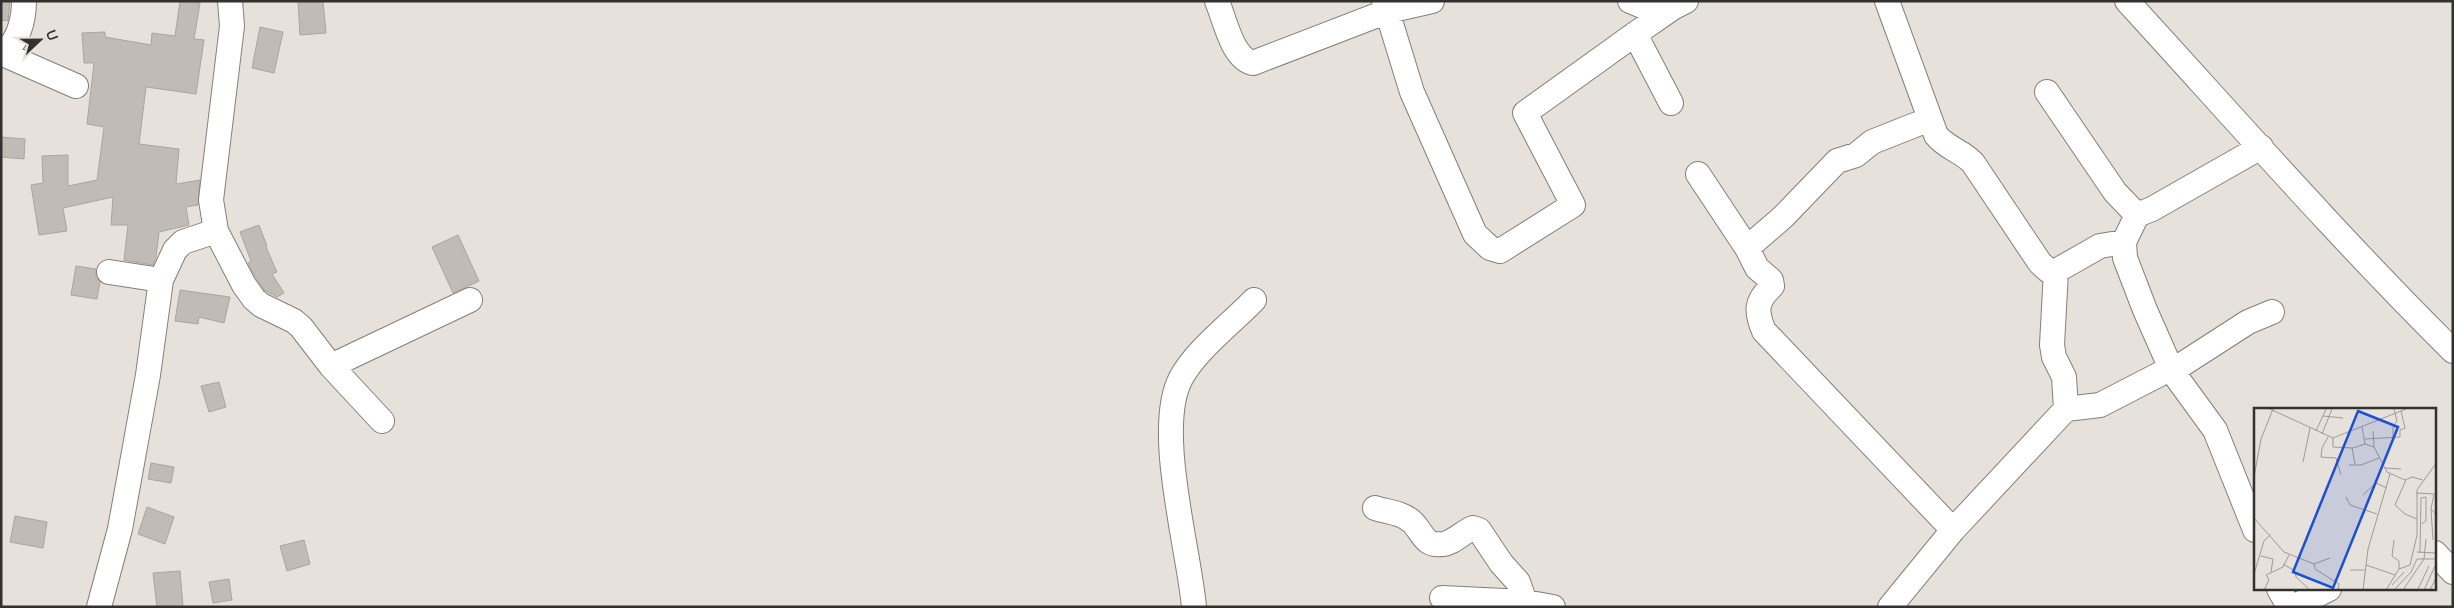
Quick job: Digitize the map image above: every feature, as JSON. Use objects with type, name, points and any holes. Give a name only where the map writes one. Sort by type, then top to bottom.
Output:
[{"type":"street","points":[[24,1],[21,29],[2,54],[76,86]]},
{"type":"street","points":[[230,1],[232,26],[210,200],[216,231],[244,285],[254,299],[262,305],[294,320],[309,336],[331,366],[382,421]]},
{"type":"street","points":[[1217,1],[1237,52],[1245,61],[1253,63],[1386,6],[1432,1]]},
{"type":"street","points":[[1630,1],[1642,6],[1680,4]]},
{"type":"street","points":[[1887,1],[1936,135],[1941,142],[1961,152],[1973,163],[2040,263],[2049,271],[2056,271],[2100,246],[2124,242]]},
{"type":"street","points":[[2127,1],[2325,220],[2453,351]]},
{"type":"street","points":[[1386,6],[1412,92],[1475,234],[1490,248],[1500,251],[1573,205],[1525,113],[1680,4]]},
{"type":"street","points":[[1635,34],[1670,103]]},
{"type":"street","points":[[2047,92],[2116,192],[2136,215]]},
{"type":"street","points":[[1747,248],[1783,217],[1837,161],[1856,155],[1872,142],[1930,119]]},
{"type":"street","points":[[2254,528],[2215,430],[2182,380],[2172,371],[2145,310],[2125,258],[2124,242],[2136,215],[2152,209],[2260,146]]},
{"type":"street","points":[[1698,174],[1747,248],[1757,268],[1771,280],[1772,286],[1758,306],[1757,316],[1764,331],[1954,530]]},
{"type":"street","points":[[98,607],[120,529],[148,375],[161,280],[175,250],[183,242],[216,231]]},
{"type":"street","points":[[2056,271],[2052,345],[2054,356],[2064,377],[2066,409]]},
{"type":"street","points":[[109,272],[161,280]]},
{"type":"street","points":[[331,366],[470,300]]},
{"type":"street","points":[[1194,607],[1173,460],[1173,399],[1182,377],[1198,356],[1254,300]]},
{"type":"street","points":[[1890,607],[1954,530],[2066,409],[2100,405],[2162,373],[2172,371],[2248,322],[2272,312]]},
{"type":"street","points":[[1375,508],[1388,513],[1397,513],[1411,521],[1421,536],[1433,545],[1445,544],[1473,528],[1479,530],[1518,582],[1526,602]]},
{"type":"street","points":[[2436,554],[2453,572]]},
{"type":"street","points":[[2280,590],[2289,607]]},
{"type":"street","points":[[2293,607],[2327,590]]},
{"type":"street","points":[[1442,598],[1526,602],[1553,607]]},
{"type":"building","points":[[1,1],[10,1],[8,21],[1,20]]},
{"type":"building","points":[[180,1],[200,3],[194,39],[204,40],[196,94],[146,87],[139,144],[179,149],[176,184],[200,180],[198,205],[186,207],[189,225],[159,232],[156,257],[153,265],[124,260],[128,225],[111,225],[113,197],[63,208],[67,231],[39,235],[31,185],[43,183],[42,156],[68,155],[68,186],[97,180],[104,127],[87,124],[94,63],[84,63],[82,33],[105,32],[105,37],[151,45],[152,33],[175,36]]},
{"type":"building","points":[[298,1],[323,1],[326,33],[300,35]]},
{"type":"building","points":[[260,27],[283,32],[274,73],[252,68]]},
{"type":"building","points":[[1,137],[25,139],[24,159],[1,157]]},
{"type":"building","points":[[259,225],[277,272],[272,274],[284,293],[277,297],[264,290],[256,278],[248,263],[251,261],[240,232]]},
{"type":"building","points":[[458,235],[479,281],[453,293],[432,247]]},
{"type":"building","points":[[76,266],[96,269],[96,277],[100,282],[97,299],[71,295]]},
{"type":"building","points":[[180,290],[230,297],[224,323],[199,317],[198,324],[175,321]]},
{"type":"building","points":[[219,382],[226,407],[209,412],[201,386]]},
{"type":"building","points":[[151,463],[174,467],[171,483],[148,479]]},
{"type":"building","points":[[147,507],[174,517],[165,544],[138,534]]},
{"type":"building","points":[[15,516],[47,522],[43,548],[10,542]]},
{"type":"building","points":[[304,540],[310,564],[287,571],[280,546]]},
{"type":"building","points":[[180,571],[183,607],[157,607],[153,573]]},
{"type":"building","points":[[229,579],[232,600],[213,603],[209,582]]}]
